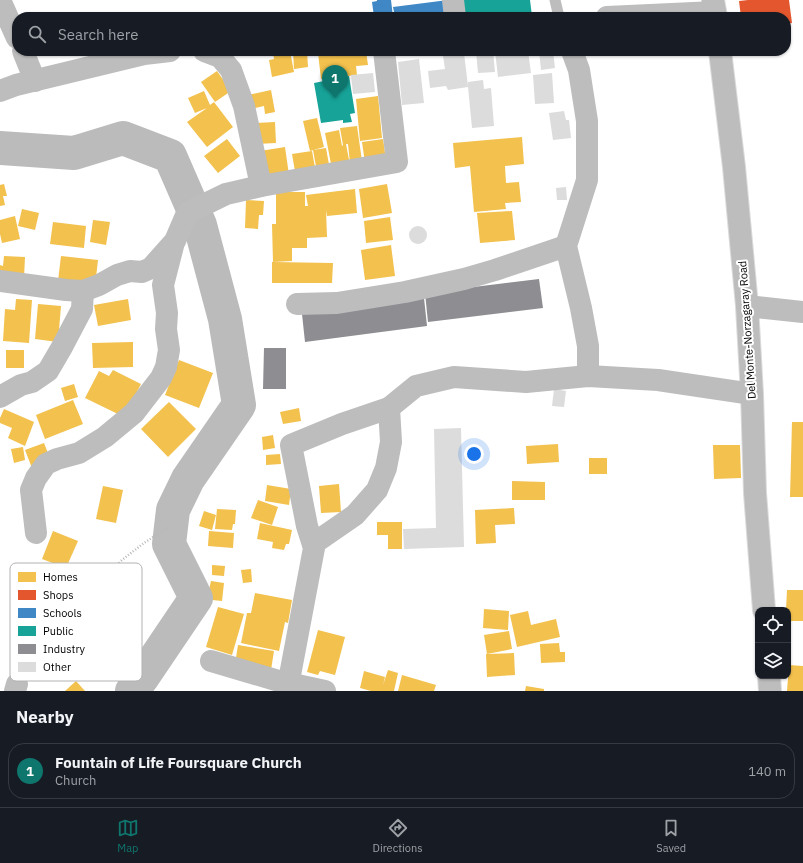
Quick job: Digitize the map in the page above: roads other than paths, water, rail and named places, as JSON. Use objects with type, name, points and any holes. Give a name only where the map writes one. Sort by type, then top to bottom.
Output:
[{"type":"street","points":[[0,0],[12,27]]},
{"type":"street","points":[[453,0],[454,12]]},
{"type":"street","points":[[683,12],[714,10]]},
{"type":"street","points":[[25,56],[35,80]]},
{"type":"street","points":[[0,91],[35,80],[136,56]]},
{"type":"street","points":[[217,56],[220,57],[231,70],[244,106],[261,186]]},
{"type":"street","points":[[36,533],[31,490],[36,478],[46,464],[79,452],[106,437],[134,414],[161,378],[166,367],[169,350],[166,329],[167,313],[163,285],[175,241],[187,213],[226,194],[261,186],[397,162],[385,56]]},
{"type":"street","points":[[574,56],[579,70],[587,121],[588,180],[566,246],[581,308],[588,346],[588,376]]},
{"type":"street","name":"Del Monte-Norzagaray Road","points":[[721,56],[734,167],[747,306],[752,394],[755,493],[764,607]]},
{"type":"street","points":[[0,281],[83,291],[99,285],[116,275],[130,271],[142,272],[151,268],[175,241]]},
{"type":"street","points":[[297,304],[337,303],[405,292],[464,279],[566,246]]},
{"type":"street","points":[[0,397],[21,385],[32,382],[48,371],[82,309],[83,291]]},
{"type":"street","points":[[747,306],[803,312]]},
{"type":"street","points":[[288,687],[314,548],[307,526],[290,445],[342,424],[389,408],[416,386],[454,377],[526,382],[588,376],[658,380],[752,394]]},
{"type":"street","points":[[313,544],[355,515],[377,490],[386,468],[391,442],[389,408]]},
{"type":"street","points":[[211,661],[279,681],[288,687],[325,691]]},
{"type":"street","points":[[769,679],[770,691]]},
{"type":"lane","points":[[555,0],[559,12]]},
{"type":"waterway","points":[[0,148],[74,153],[123,138],[170,156],[200,225],[225,319],[239,405],[188,479],[173,510],[169,544],[196,598],[142,678]]},
{"type":"waterway","points":[[132,691],[140,681]]},
{"type":"place","name":"Fountain of Life Foursquare Church","points":[[335,98]]}]
